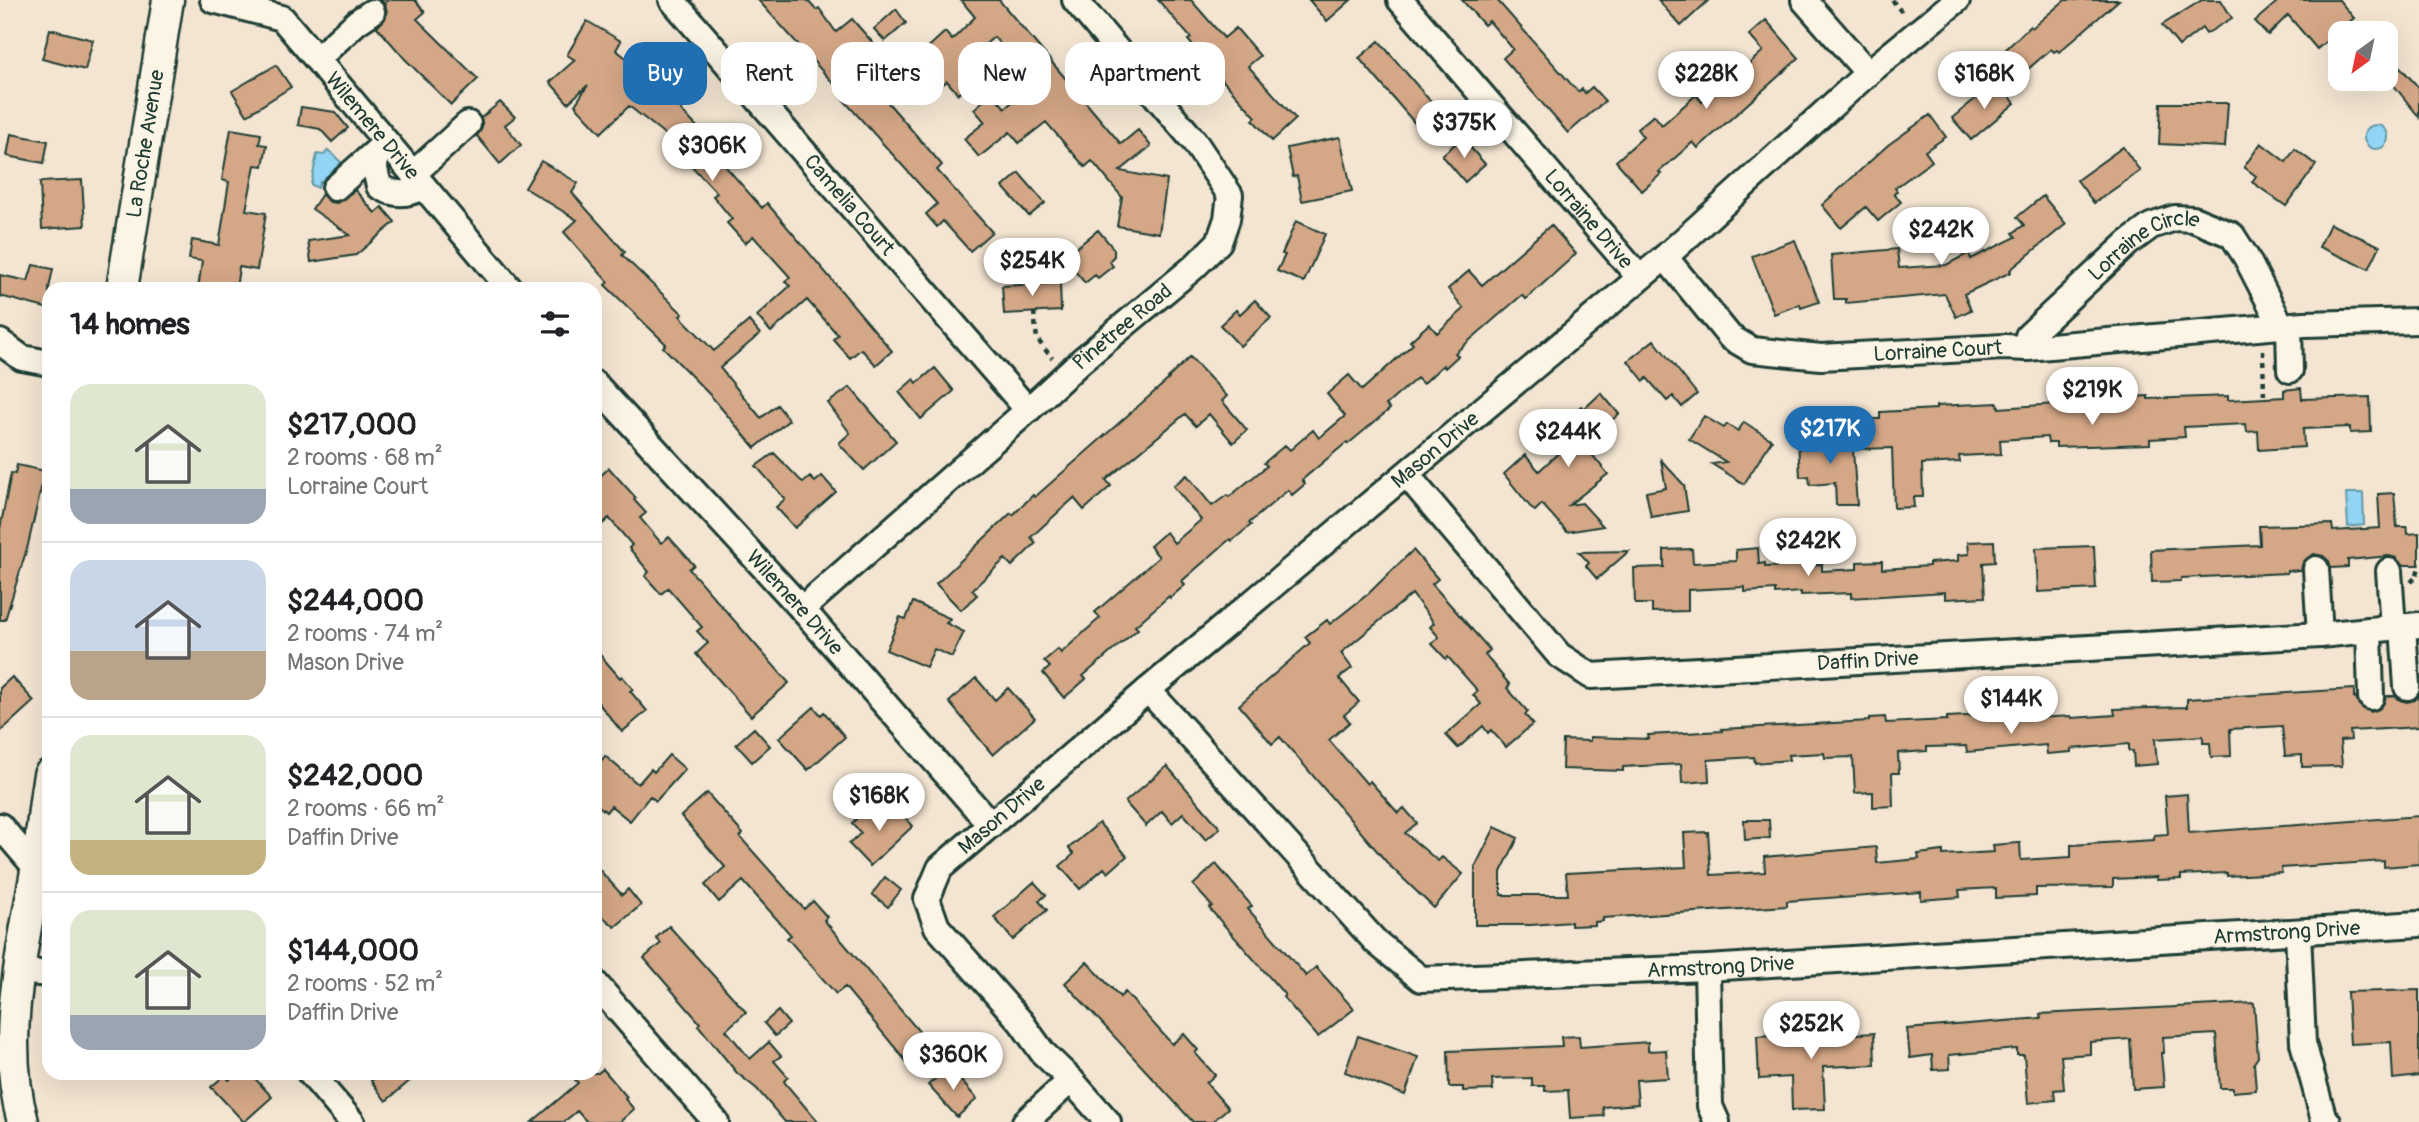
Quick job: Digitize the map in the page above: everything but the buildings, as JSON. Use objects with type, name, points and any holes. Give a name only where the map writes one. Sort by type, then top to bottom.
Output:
[{"type":"main road","name":"La Roche Avenue","points":[[123,282],[169,0]]},
{"type":"main road","points":[[23,1122],[6,1016],[19,971],[37,869],[42,812]]},
{"type":"street","name":"Wilemere Drive","points":[[213,0],[278,8],[282,18],[317,59],[381,147],[419,180],[504,282]]},
{"type":"street","name":"Camelia Court","points":[[673,0],[1028,410]]},
{"type":"street","name":"Pinetree Road","points":[[802,609],[1065,375],[1194,267],[1219,242],[1227,219],[1230,195],[1194,141],[1075,0]]},
{"type":"street","name":"Lorraine Drive","points":[[1400,0],[1639,277]]},
{"type":"street","name":"Mason Drive","points":[[1071,1080],[1043,1053],[1021,1022],[937,927],[926,899],[940,868],[1665,257],[1868,73],[1957,0]]},
{"type":"street","points":[[1813,3],[1868,73]]},
{"type":"street","points":[[317,59],[357,22],[372,12]]},
{"type":"street","points":[[381,147],[374,169],[379,186],[391,194],[403,194],[419,180],[468,124]]},
{"type":"street","points":[[335,188],[381,147]]},
{"type":"street","name":"Lorraine Circle","points":[[2027,348],[2028,336],[2128,243],[2151,226],[2175,218],[2193,219],[2232,235],[2246,257],[2278,327]]},
{"type":"street","name":"Lorraine Court","points":[[1665,257],[1730,337],[1752,350],[1821,357],[2027,348],[2278,327],[2419,321]]},
{"type":"street","points":[[2278,327],[2290,370]]},
{"type":"street","points":[[0,342],[22,358],[42,362]]},
{"type":"street","name":"Wilemere Drive","points":[[602,392],[802,609],[991,825]]},
{"type":"street","name":"Daffin Drive","points":[[1408,475],[1559,655],[1591,676],[2320,635],[2405,626]]},
{"type":"street","points":[[2316,569],[2320,635]]},
{"type":"street","points":[[2389,571],[2405,626],[2407,687]]},
{"type":"street","points":[[2369,630],[2371,696]]},
{"type":"street","name":"Armstrong Drive","points":[[1148,690],[1377,942],[1421,979],[1707,968],[2419,924]]},
{"type":"street","points":[[0,826],[37,869]]},
{"type":"street","points":[[2298,932],[2303,1043],[2323,1116],[2328,1122]]},
{"type":"street","points":[[1707,968],[1710,1106],[1717,1122]]},
{"type":"street","points":[[19,971],[42,973]]},
{"type":"street","points":[[602,991],[716,1122]]},
{"type":"street","points":[[324,1080],[352,1122]]},
{"type":"street","points":[[1025,1122],[1071,1080],[1108,1122]]},
{"type":"path","points":[[1034,312],[1037,339],[1065,375]]},
{"type":"path","points":[[2264,398],[2278,327]]},
{"type":"water","points":[[2371,125],[2381,125],[2388,132],[2388,142],[2381,149],[2371,149],[2364,142],[2364,132]]},
{"type":"water","points":[[328,150],[342,163],[329,178],[320,182],[318,188],[311,185],[317,154],[324,155]]},
{"type":"water","points":[[2346,493],[2363,493],[2364,525],[2348,527]]}]
